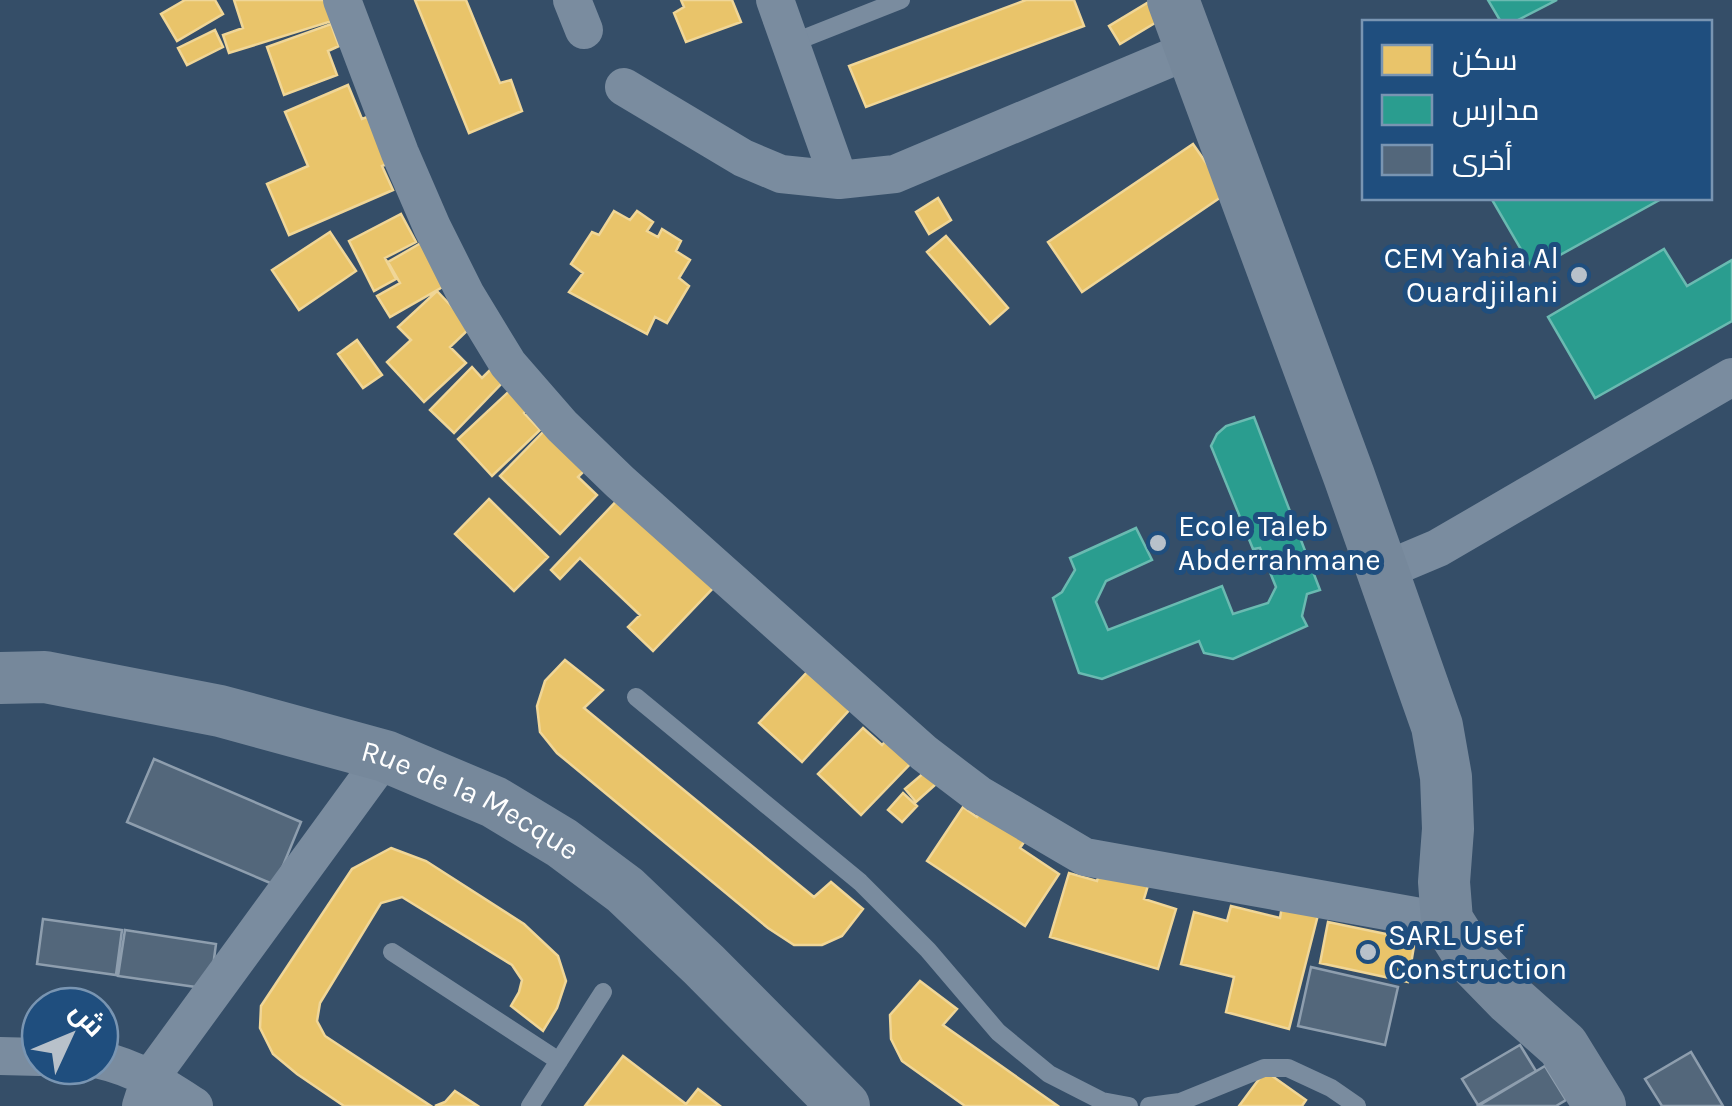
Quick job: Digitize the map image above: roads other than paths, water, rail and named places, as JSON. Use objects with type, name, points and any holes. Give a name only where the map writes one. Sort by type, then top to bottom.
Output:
[{"type":"street","points":[[342,0],[432,227],[466,295],[508,364],[562,426],[620,482],[924,753],[978,794],[1085,857],[1447,920]]},
{"type":"street","points":[[775,0],[839,180]]},
{"type":"street","points":[[1173,0],[1437,726],[1446,778],[1447,920],[1472,960],[1563,1046],[1600,1106]]},
{"type":"street","points":[[624,87],[742,158],[782,174],[839,180],[896,174],[1192,50]]},
{"type":"street","points":[[1381,572],[1438,548],[1732,377]]},
{"type":"street","name":"Rue de la Mecque","points":[[0,678],[45,677],[220,711],[385,756],[494,802],[562,842],[625,890],[844,1106]]},
{"type":"street","points":[[146,1092],[385,756]]},
{"type":"street","points":[[120,1065],[131,1068],[146,1092],[194,1106]]},
{"type":"lane","points":[[792,44],[901,0]]},
{"type":"lane","points":[[636,697],[860,882],[928,950],[998,1032],[1049,1074],[1102,1101],[1129,1106]]},
{"type":"lane","points":[[392,952],[559,1061]]},
{"type":"lane","points":[[530,1106],[603,992]]},
{"type":"lane","points":[[1149,1106],[1180,1102],[1264,1068],[1288,1068],[1332,1088],[1356,1106]]},
{"type":"place","name":"CEM Yahia Al Ouardjilani","points":[[1579,275]]},
{"type":"place","name":"Ecole Taleb Abderrahmane","points":[[1158,543]]},
{"type":"place","name":"SARL Usef Construction","points":[[1368,952]]}]
